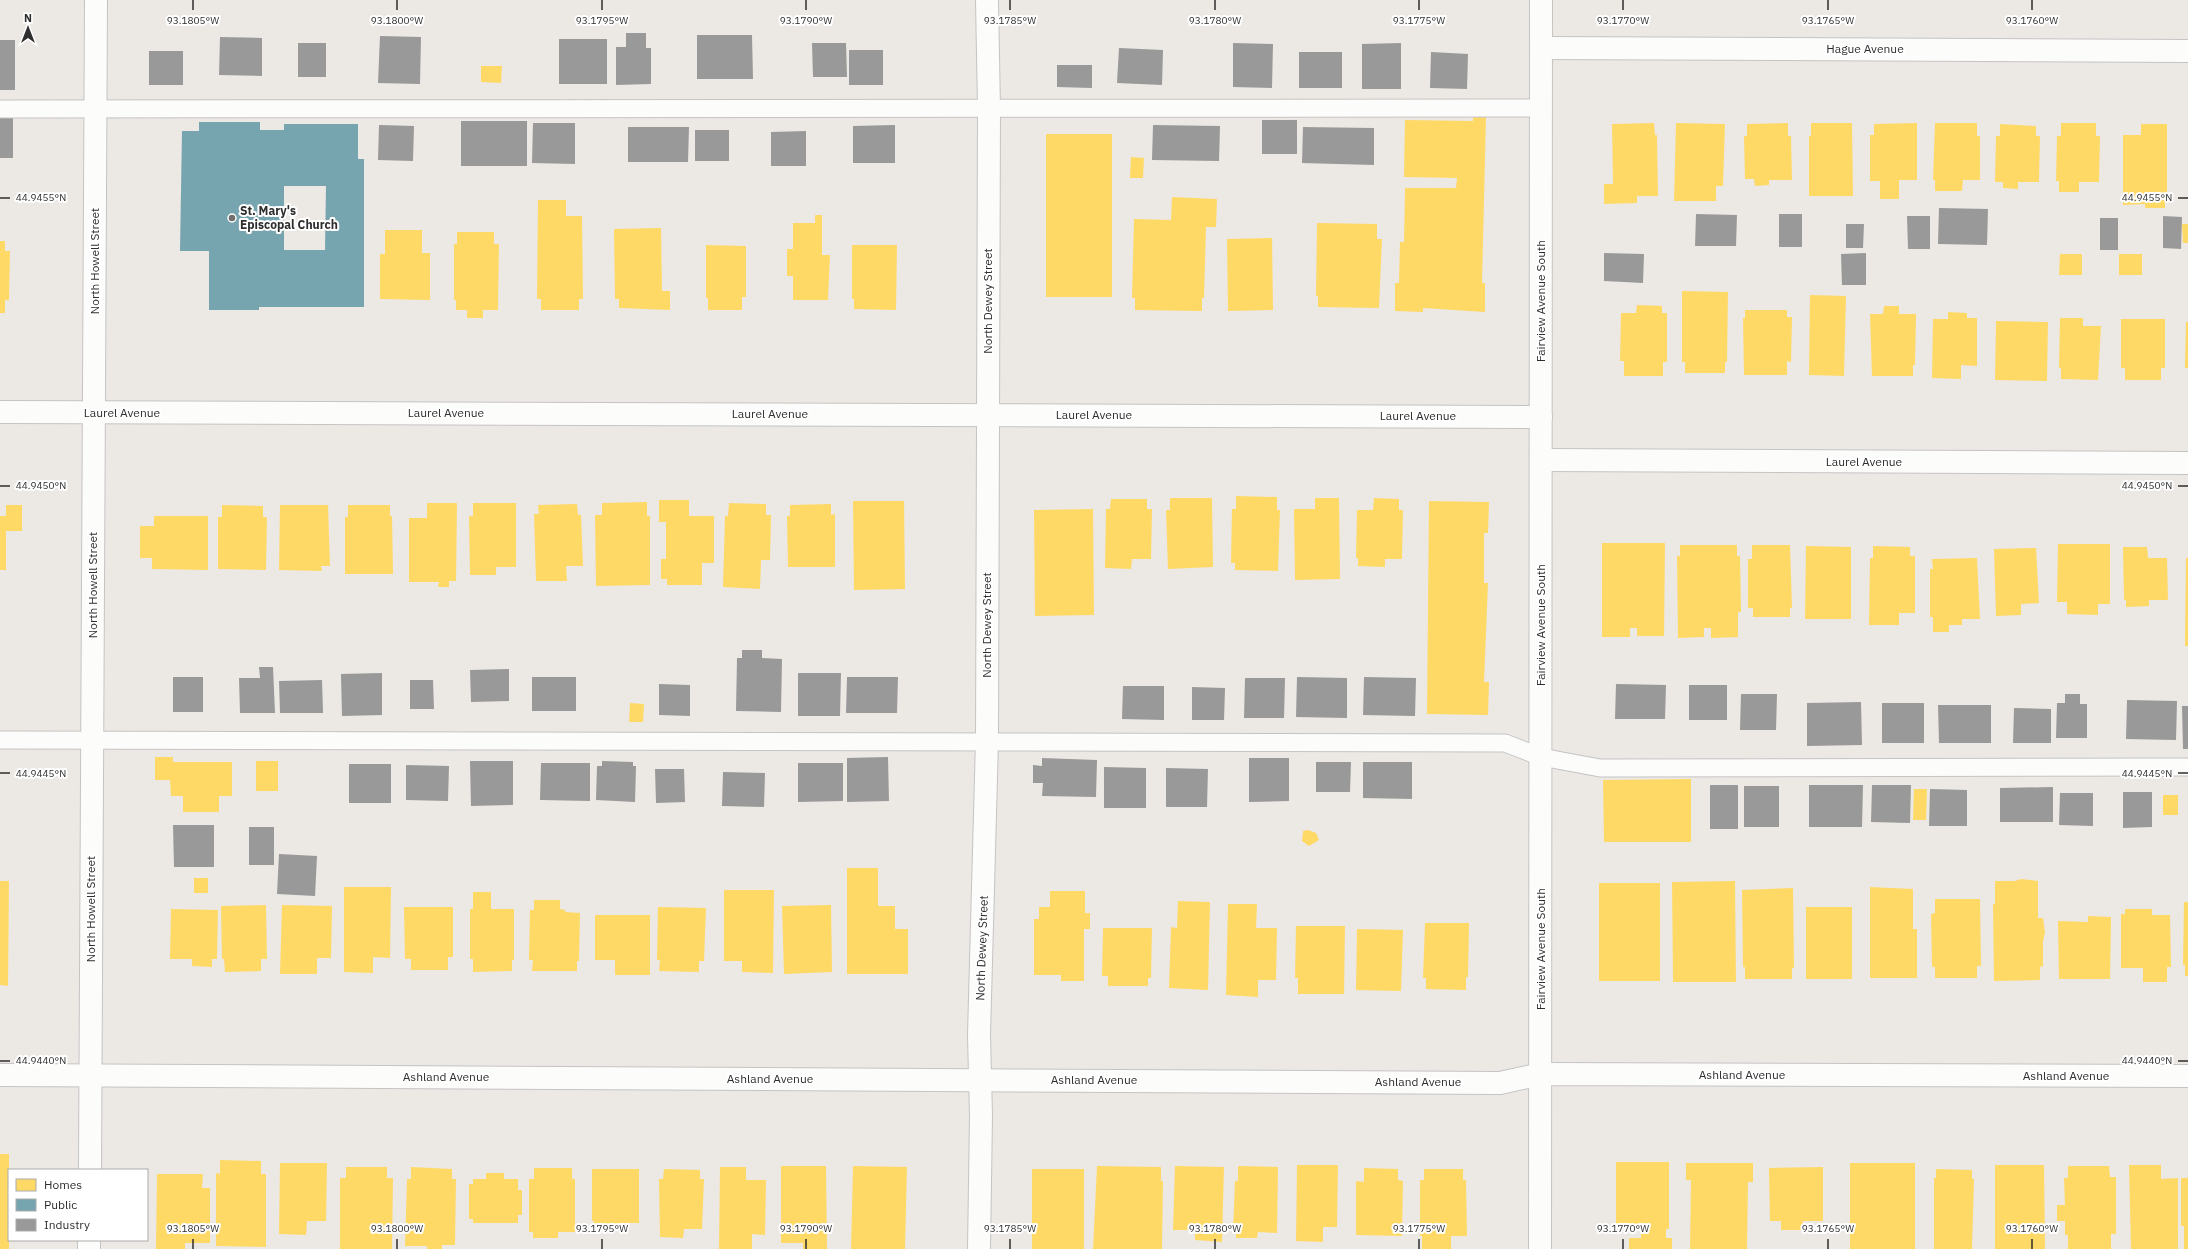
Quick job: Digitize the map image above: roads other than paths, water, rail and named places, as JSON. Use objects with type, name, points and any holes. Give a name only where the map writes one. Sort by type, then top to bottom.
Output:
[{"type":"street","name":"North Howell Street","points":[[90,1169],[96,0]]},
{"type":"street","name":"North Dewey Street","points":[[979,1249],[979,1034],[987,740],[989,109],[987,0]]},
{"type":"street","name":"Fairview Avenue South","points":[[1540,1249],[1541,0]]},
{"type":"street","name":"Hague Avenue","points":[[1541,48],[2188,51]]},
{"type":"street","name":"Laurel Avenue","points":[[0,412],[1541,417]]},
{"type":"street","name":"Laurel Avenue","points":[[1541,460],[2188,463]]},
{"type":"street","name":"Ashland Avenue","points":[[0,1075],[1500,1083],[1541,1074],[2188,1076]]},
{"type":"lane","points":[[0,109],[1541,108]]},
{"type":"lane","points":[[0,740],[987,740],[1505,743],[1541,757],[1600,768],[2188,767]]},
{"type":"place","name":"St. Mary's Episcopal Church","points":[[232,218]]}]
